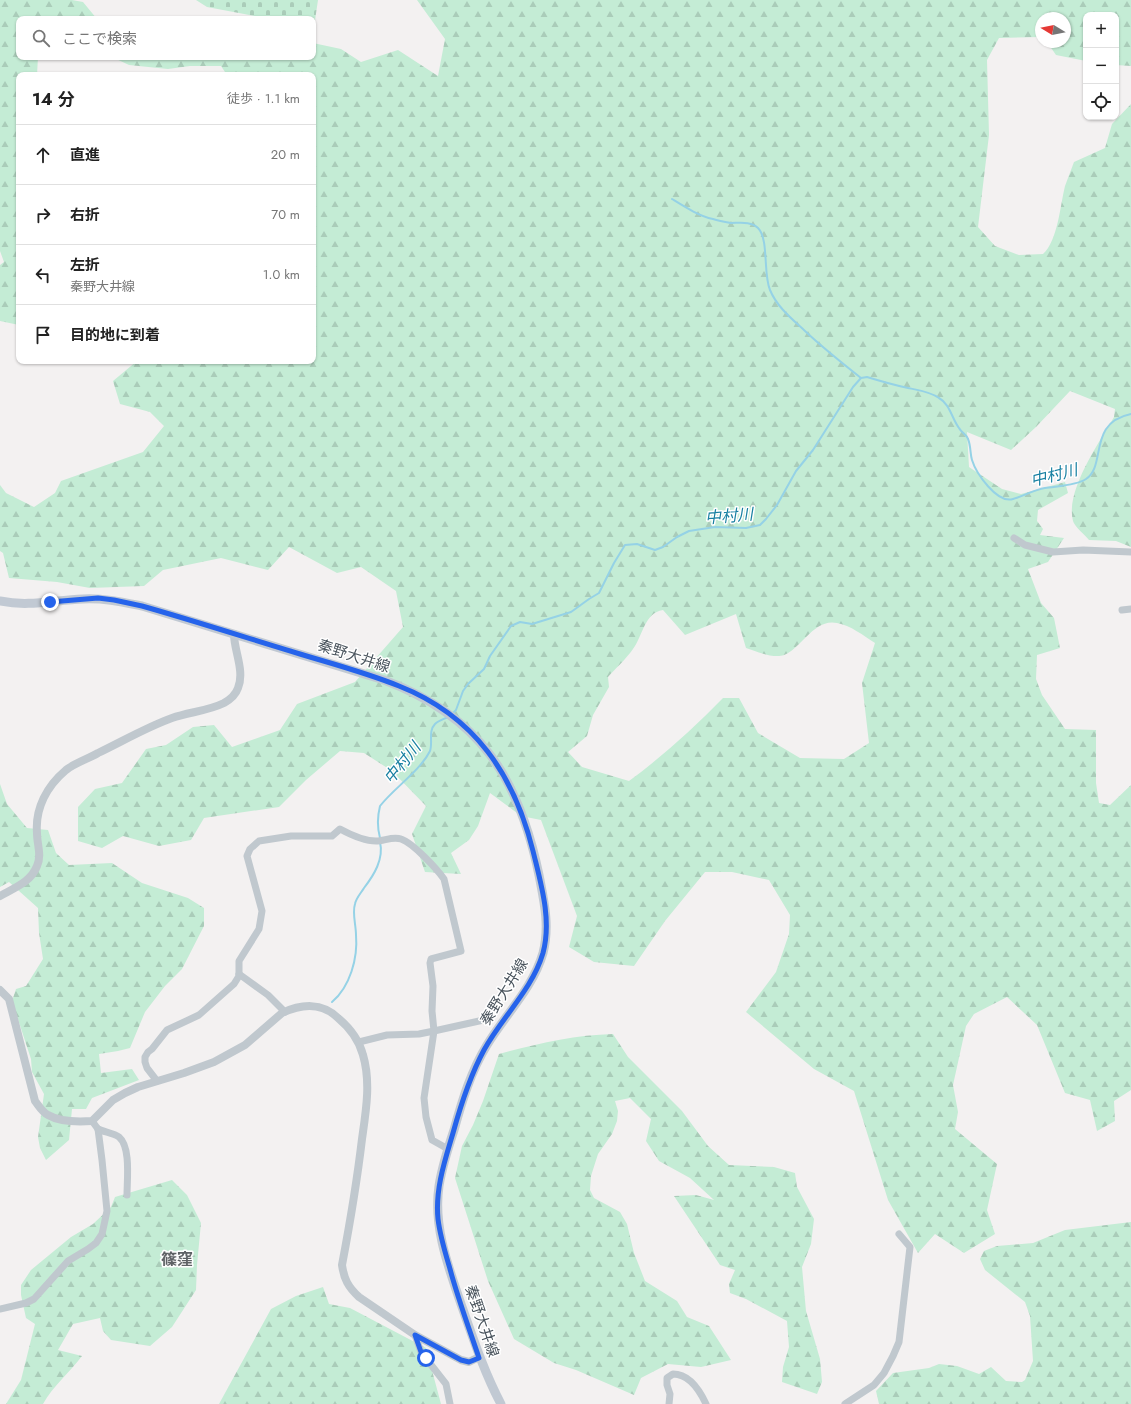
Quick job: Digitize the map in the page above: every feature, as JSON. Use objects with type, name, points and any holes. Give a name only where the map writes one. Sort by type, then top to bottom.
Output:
[{"type":"main road","name":"秦野大井線","points":[[0,601],[21,604],[82,599],[114,600],[142,606],[359,672],[401,686],[442,709],[483,745],[495,761],[517,800],[526,825],[535,857],[546,910],[545,938],[543,953],[536,971],[474,1068],[448,1149],[439,1187],[438,1202],[440,1232],[452,1278],[479,1358],[501,1404]]},
{"type":"street","points":[[1014,538],[1025,544],[1053,552],[1083,550],[1131,552]]},
{"type":"street","points":[[1122,610],[1131,609]]},
{"type":"street","points":[[0,896],[20,885],[30,877],[37,867],[39,859],[37,834],[39,811],[43,797],[57,778],[68,769],[145,730],[171,719],[216,706],[230,699],[235,694],[241,677],[234,634]]},
{"type":"street","points":[[157,1081],[147,1068],[145,1062],[148,1052],[167,1030],[199,1015],[234,984],[239,974],[239,961],[259,929],[262,919],[261,906],[247,856],[250,849],[259,841],[291,836],[332,836],[340,829],[355,836],[374,841],[393,838],[401,839],[438,870],[444,880],[461,951],[431,959],[430,963],[433,986],[432,1011],[434,1031],[424,1098],[432,1140],[448,1149]]},
{"type":"street","points":[[239,974],[268,996],[285,1012]]},
{"type":"street","points":[[0,990],[9,999],[35,1101],[48,1115],[73,1121],[92,1121],[113,1100],[125,1093],[138,1087],[214,1062],[245,1045],[285,1012],[300,1007],[313,1006],[324,1008],[332,1012],[343,1022],[359,1042],[364,1056],[368,1086],[367,1106],[357,1185],[342,1265],[346,1283],[359,1297],[415,1335],[461,1360],[469,1362],[479,1358]]},
{"type":"street","points":[[359,1042],[387,1035],[419,1034],[488,1019]]},
{"type":"street","points":[[0,1308],[26,1303],[34,1299],[68,1261],[92,1246],[102,1234],[107,1211],[98,1129],[92,1121]]},
{"type":"street","points":[[98,1129],[118,1137],[124,1144],[127,1156],[127,1195]]},
{"type":"street","points":[[846,1404],[874,1385],[884,1373],[899,1342],[910,1246],[899,1234]]},
{"type":"street","points":[[415,1335],[421,1352],[446,1384],[450,1404]]},
{"type":"street","points":[[669,1404],[670,1394],[666,1381],[667,1378],[673,1374],[694,1384],[706,1404]]},
{"type":"green space","points":[[0,0],[72,0],[83,2],[95,16],[16,16],[16,60],[38,60],[37,72],[16,72],[16,324],[0,321],[0,265],[4,262],[0,251]]},
{"type":"green space","points":[[196,0],[318,0],[316,16],[255,16],[207,7]]},
{"type":"green space","points":[[417,0],[1131,0],[1131,66],[1119,65],[1119,12],[1083,12],[1083,60],[1056,55],[1051,48],[1071,48],[1071,12],[1035,12],[1035,37],[999,38],[987,60],[989,135],[978,227],[995,246],[1019,255],[1043,254],[1048,248],[1055,232],[1065,186],[1074,162],[1105,148],[1112,124],[1116,120],[1119,120],[1119,117],[1131,104],[1131,547],[1116,541],[1089,540],[1073,521],[1072,509],[1074,496],[1079,482],[1092,453],[1114,417],[1115,409],[1070,391],[1036,427],[1011,450],[967,432],[969,467],[1002,489],[1021,494],[1065,482],[1068,493],[1038,510],[1037,521],[1043,529],[1040,535],[1064,538],[1048,562],[1028,569],[1041,603],[1054,618],[1060,648],[1037,655],[1036,679],[1042,695],[1065,729],[1096,730],[1096,783],[1099,803],[1110,805],[1131,785],[1131,1090],[1114,1101],[1115,1121],[1097,1131],[1090,1100],[1065,1093],[1037,1025],[1007,997],[974,1014],[966,1026],[953,1085],[958,1112],[955,1129],[997,1164],[987,1210],[995,1234],[964,1253],[935,1234],[918,1253],[888,1200],[854,1091],[814,1069],[746,1012],[776,972],[789,934],[790,915],[769,880],[732,872],[705,872],[665,921],[634,966],[594,962],[569,947],[577,916],[541,820],[521,816],[490,793],[478,826],[469,840],[451,853],[461,874],[425,872],[412,834],[426,806],[392,771],[364,753],[340,751],[306,780],[279,807],[204,818],[191,840],[159,846],[123,836],[102,848],[78,841],[78,807],[95,789],[122,783],[146,749],[166,745],[193,727],[214,725],[232,747],[280,730],[297,704],[355,682],[403,627],[396,591],[361,567],[337,573],[289,547],[268,570],[221,558],[163,570],[144,586],[90,588],[57,582],[9,578],[3,553],[0,551],[0,485],[6,493],[34,507],[55,493],[61,481],[143,452],[164,426],[150,412],[120,404],[113,381],[133,364],[316,364],[316,72],[225,72],[221,66],[190,66],[168,69],[129,65],[118,60],[316,60],[316,44],[341,49],[361,62],[398,50],[438,76],[445,39]],"holes":[[[663,610],[685,635],[736,614],[746,648],[775,656],[784,655],[796,647],[815,629],[821,625],[829,623],[837,623],[847,626],[875,643],[862,683],[869,743],[844,759],[800,758],[758,733],[739,698],[723,698],[678,741],[629,781],[582,767],[568,752],[587,736],[593,715],[609,687],[608,677],[633,649],[648,620],[657,612]]]},
{"type":"green space","points":[[0,784],[7,804],[27,828],[48,830],[56,853],[69,865],[112,863],[142,883],[188,898],[204,908],[204,926],[182,969],[165,986],[145,1012],[130,1048],[99,1054],[101,1073],[132,1069],[139,1080],[92,1098],[86,1109],[72,1109],[69,1140],[46,1160],[40,1148],[38,1137],[44,1094],[32,1072],[31,1059],[12,1001],[16,989],[26,986],[43,959],[39,933],[38,908],[9,882],[0,887]]},
{"type":"green space","points":[[613,1034],[628,1057],[682,1111],[708,1146],[729,1165],[774,1167],[795,1173],[797,1187],[814,1219],[811,1244],[802,1267],[806,1311],[820,1359],[822,1382],[817,1394],[782,1382],[783,1367],[789,1347],[787,1321],[746,1299],[730,1293],[729,1284],[735,1270],[720,1265],[674,1196],[696,1195],[714,1200],[690,1178],[659,1161],[646,1141],[651,1119],[630,1098],[615,1101],[618,1111],[617,1121],[612,1134],[598,1154],[591,1176],[590,1190],[594,1198],[620,1212],[627,1224],[634,1253],[645,1281],[677,1301],[687,1317],[709,1326],[731,1360],[701,1367],[668,1364],[641,1378],[634,1395],[576,1370],[554,1363],[514,1339],[488,1281],[455,1178],[462,1146],[483,1101],[499,1054],[555,1041],[584,1036]]},
{"type":"green space","points":[[172,1180],[187,1195],[201,1223],[196,1290],[172,1327],[150,1346],[111,1340],[103,1331],[100,1318],[73,1324],[58,1350],[82,1356],[51,1391],[43,1404],[6,1404],[21,1380],[35,1324],[26,1318],[21,1295],[21,1285],[31,1270],[71,1237],[93,1224],[111,1207],[115,1197]]},
{"type":"green space","points":[[1131,1222],[1131,1404],[879,1404],[876,1391],[893,1373],[929,1368],[939,1364],[957,1366],[979,1374],[991,1367],[1006,1381],[1022,1382],[1025,1380],[1033,1361],[1030,1316],[1025,1302],[985,1270],[980,1259],[984,1251],[997,1246],[1033,1243],[1065,1230]]},
{"type":"green space","points":[[323,1287],[329,1304],[350,1308],[426,1348],[441,1404],[219,1404],[271,1309],[296,1296]]},
{"type":"waterway","points":[[672,199],[692,211],[708,218],[731,223],[749,223],[758,228],[764,240],[768,283],[777,302],[790,317],[812,337],[861,378]]},
{"type":"waterway","name":"中村川","points":[[453,713],[456,710],[463,691],[468,684],[484,669],[490,656],[511,626],[520,622],[532,624],[571,612],[599,593],[625,545],[637,544],[655,550],[663,547],[689,531],[715,527],[746,528],[760,525],[777,505],[796,471],[813,450],[853,387],[861,378],[867,377],[932,394],[943,401],[970,444],[974,466],[988,486],[1000,497],[1007,499],[1013,499],[1041,489],[1077,483],[1086,479],[1092,473],[1096,464],[1103,435],[1108,426],[1117,419],[1131,414]]},
{"type":"waterway","name":"中村川","points":[[380,838],[378,830],[378,815],[380,806],[420,766],[430,751],[433,727],[435,724],[448,717]]},
{"type":"waterway","name":"中村川","points":[[332,1002],[344,988],[352,972],[356,953],[354,908],[357,898],[371,878],[379,861],[381,855],[380,842]]},
{"type":"district","name":"篠窪","points":[[177,1259]]},
{"type":"route","points":[[50,602],[98,598],[142,606],[401,686],[442,709],[473,734],[491,754],[517,800],[526,825],[546,910],[546,930],[543,953],[536,971],[526,988],[499,1026],[474,1068],[459,1111],[439,1187],[438,1218],[443,1246],[452,1278],[479,1358],[469,1362],[461,1360],[415,1335],[421,1352],[426,1358]]}]
